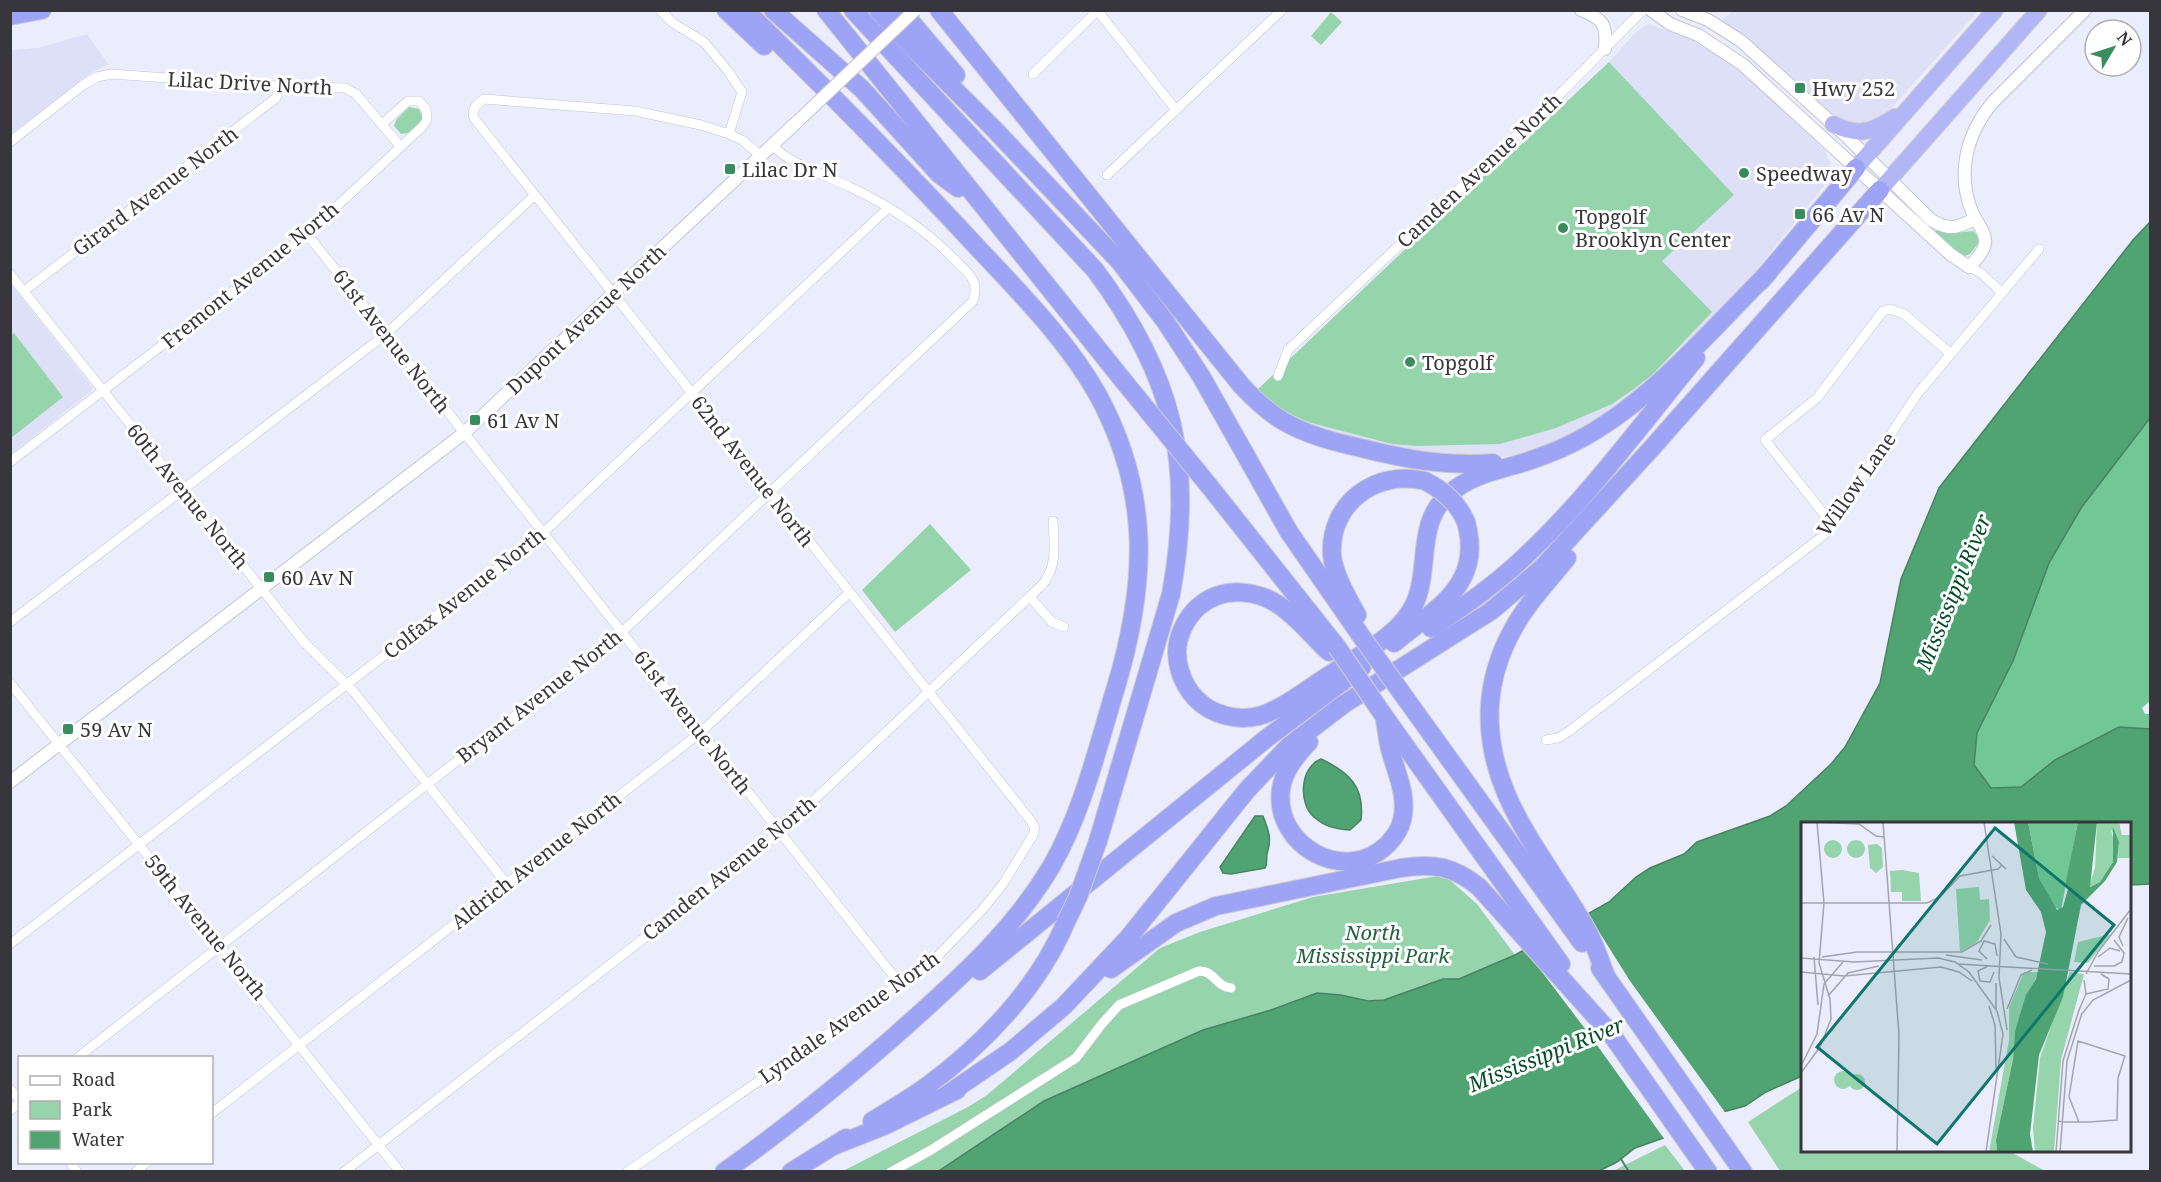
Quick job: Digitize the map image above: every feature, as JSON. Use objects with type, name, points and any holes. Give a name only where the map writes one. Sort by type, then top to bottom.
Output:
[{"type":"highway","points":[[10,16],[42,10]]},
{"type":"highway","points":[[726,10],[892,168],[914,178]]},
{"type":"highway","points":[[724,1172],[801,1116],[866,1061],[984,954],[1020,912],[1051,867],[1078,812],[1089,781],[1130,636],[1139,576],[1137,520],[1132,484],[1114,429],[1095,390],[1072,356],[1051,329],[914,178],[745,10]]},
{"type":"highway","points":[[773,10],[862,89],[939,174],[981,206]]},
{"type":"highway","points":[[811,10],[912,119]]},
{"type":"highway","points":[[826,10],[981,206],[1210,487],[1333,650]]},
{"type":"highway","points":[[791,1172],[919,1092],[974,1047],[1006,1014],[1032,981],[1055,945],[1078,897],[1098,841],[1171,594],[1180,529],[1181,481],[1173,429],[1157,375],[1140,338],[1124,311],[1095,270],[853,10]]},
{"type":"highway","points":[[878,10],[1120,262],[1165,321],[1201,376],[1289,532],[1362,632],[1406,699],[1551,888],[1606,976],[1744,1172]]},
{"type":"highway","points":[[901,10],[966,87],[993,128]]},
{"type":"highway","points":[[932,10],[1018,108]]},
{"type":"highway","points":[[939,10],[1241,385],[1264,408],[1282,421],[1326,440],[1412,461],[1434,464],[1501,463],[1564,446]]},
{"type":"highway","points":[[1391,646],[1419,635],[1472,600],[1513,568],[1538,544],[1605,470],[1861,163],[1995,10]]},
{"type":"highway","points":[[948,1094],[1011,1051],[1064,1006],[1129,937],[1247,790],[1289,746],[1332,712],[1491,612],[1532,578],[1566,544],[1682,414],[2038,10]]},
{"type":"highway","points":[[1833,124],[1846,130],[1865,132],[1881,126],[1906,110]]},
{"type":"highway","points":[[1708,1172],[1614,1037],[1514,914],[1352,668],[1333,650],[1283,608],[1264,598],[1237,592],[1215,596],[1194,611],[1179,637],[1177,656],[1184,682],[1191,693],[1206,707],[1226,716],[1243,718],[1259,716],[1274,710],[1383,640],[1401,623],[1417,596],[1429,524],[1437,507],[1446,496],[1476,476],[1534,459],[1564,446],[1597,429],[1636,402],[1768,273]]},
{"type":"highway","points":[[1551,888],[1502,786],[1494,761],[1490,717],[1497,666],[1512,630],[1529,604],[1682,414]]},
{"type":"highway","points":[[866,1061],[1015,944],[1267,738],[1439,609],[1461,582],[1468,565],[1470,550],[1466,522],[1461,511],[1449,497],[1425,481],[1395,478],[1371,485],[1351,500],[1338,520],[1333,538],[1333,559],[1362,632]]},
{"type":"highway","points":[[1384,716],[1390,750],[1401,787],[1402,822],[1392,839],[1370,858],[1345,862],[1322,857],[1302,844],[1287,824],[1281,799],[1286,772],[1299,753],[1324,727],[1416,658]]},
{"type":"highway","points":[[836,1145],[884,1126],[978,1079],[1047,1028],[1113,967],[1139,948],[1176,923],[1216,906],[1392,870],[1431,866],[1447,868],[1466,877],[1487,896],[1514,914]]},
{"type":"street","points":[[660,10],[673,23],[704,42],[736,81],[742,92],[729,134],[742,140],[760,155]]},
{"type":"street","name":"Dupont Avenue North","points":[[10,782],[464,433],[915,10]]},
{"type":"street","points":[[1107,175],[1282,10]]},
{"type":"street","points":[[1581,10],[1595,16],[1605,26],[1605,49]]},
{"type":"street","name":"Camden Avenue North","points":[[1278,376],[1288,350],[1605,49],[1643,10]]},
{"type":"street","points":[[1651,10],[1670,24],[1698,35],[1742,64],[1861,163],[1950,254],[1981,273],[2001,292]]},
{"type":"street","points":[[1970,267],[1985,243],[1984,234],[1975,219],[1967,196],[1964,169],[1968,146],[1977,124],[1993,102],[2085,10]]},
{"type":"street","points":[[1033,74],[1098,11],[1176,110]]},
{"type":"street","points":[[1689,12],[1741,40],[1833,124],[1861,163]]},
{"type":"street","name":"Lilac Drive North","points":[[10,142],[83,85],[97,77],[111,74],[280,86],[345,88],[356,94],[400,146]]},
{"type":"street","name":"Girard Avenue North","points":[[24,291],[276,98],[280,86]]},
{"type":"street","name":"62nd Avenue North","points":[[729,134],[701,125],[635,111],[584,106],[484,99],[476,105],[472,113],[1035,828]]},
{"type":"street","name":"Fremont Avenue North","points":[[10,462],[308,234],[427,120],[426,109],[419,101],[408,101],[382,124]]},
{"type":"street","points":[[772,144],[787,158],[856,189],[888,208]]},
{"type":"street","points":[[1884,185],[1942,226],[1952,228],[1975,219]]},
{"type":"street","points":[[10,622],[386,334],[535,195]]},
{"type":"street","name":"Bryant Avenue North","points":[[80,1056],[622,632],[973,301],[976,286],[966,270],[939,243],[915,224],[888,208]]},
{"type":"street","name":"Colfax Avenue North","points":[[10,944],[543,533],[888,208]]},
{"type":"street","name":"61st Avenue North","points":[[308,234],[900,984]]},
{"type":"street","name":"Willow Lane","points":[[1546,740],[1558,738],[1568,732],[1824,535],[1914,398],[2039,249]]},
{"type":"street","name":"60th Avenue North","points":[[10,274],[319,659],[347,684],[506,883]]},
{"type":"street","points":[[1834,523],[1827,518],[1765,440],[1817,398],[1883,311],[1890,309],[1904,314],[1950,353]]},
{"type":"street","name":"Camden Avenue North","points":[[344,1172],[780,832],[1047,579],[1055,558],[1053,521]]},
{"type":"street","name":"Aldrich Avenue North","points":[[213,1112],[701,732],[849,593]]},
{"type":"street","points":[[1030,597],[1052,622],[1064,627]]},
{"type":"street","name":"59th Avenue North","points":[[10,683],[400,1172]]},
{"type":"street","name":"Lyndale Avenue North","points":[[627,1172],[934,960],[982,910],[1003,884],[1035,828]]},
{"type":"street","points":[[891,1172],[931,1150],[1076,1058],[1119,1005],[1199,971],[1208,972],[1220,985],[1231,988]]},
{"type":"shaded area","points":[[1734,10],[1978,11],[1880,121],[1844,126],[1720,22]]},
{"type":"shaded area","name":"Topgolf Brooklyn Center","points":[[1648,24],[1693,40],[1732,62],[1824,149],[1830,163],[1829,175],[1824,186],[1750,278],[1632,398],[1559,444],[1515,455],[1439,460],[1306,427],[1254,393],[1478,180],[1522,144],[1609,62],[1636,32]]},
{"type":"shaded area","points":[[87,34],[108,64],[85,77],[11,134],[11,50],[38,48]]},
{"type":"shaded area","points":[[10,283],[93,388],[11,454]]},
{"type":"shaded area","points":[[2150,418],[2150,701],[2142,708],[2145,714],[2150,714],[2150,729],[2119,727],[2055,760],[2021,787],[1991,788],[1974,766],[1977,733],[2013,661],[2049,563],[2081,508]]},
{"type":"green space","points":[[1331,12],[1342,22],[1321,45],[1311,36]]},
{"type":"green space","name":"Topgolf Brooklyn Center","points":[[1609,62],[1734,195],[1662,261],[1712,312],[1653,374],[1612,404],[1556,428],[1500,444],[1417,446],[1392,444],[1308,422],[1284,411],[1257,390],[1478,180],[1522,144]]},
{"type":"green space","points":[[409,107],[419,109],[423,119],[408,133],[401,134],[394,126],[396,120]]},
{"type":"green space","points":[[1937,230],[1953,233],[1973,231],[1980,241],[1970,254],[1962,257],[1934,233]]},
{"type":"green space","points":[[14,333],[63,397],[11,438],[10,336]]},
{"type":"green space","points":[[930,524],[971,570],[895,632],[862,590]]},
{"type":"green space","name":"North Mississippi Park","points":[[1444,875],[1477,904],[1515,955],[1459,979],[1443,979],[1384,1000],[1368,1001],[1317,993],[1271,1010],[1044,1101],[937,1171],[841,1172],[987,1095],[1160,948],[1200,932],[1313,897]]},
{"type":"green space","points":[[1801,1088],[1801,1152],[2011,1152],[2045,1171],[1780,1171],[1748,1122]]},
{"type":"green space","points":[[1665,1145],[1685,1171],[1613,1171]]},
{"type":"water","name":"Mississippi River","points":[[2150,222],[2150,418],[2081,508],[2049,563],[2013,661],[1977,733],[1974,765],[1991,788],[2021,787],[2055,760],[2119,727],[2150,729],[2150,884],[2131,885],[2131,822],[1801,822],[1801,1076],[1766,1092],[1745,1106],[1697,1119],[1686,1130],[1635,1148],[1617,1162],[1599,1171],[937,1172],[1044,1101],[1203,1030],[1271,1010],[1317,993],[1368,1001],[1384,1000],[1443,979],[1459,979],[1515,955],[1609,902],[1636,877],[1650,868],[1684,854],[1697,842],[1770,816],[1786,806],[1831,764],[1845,747],[1880,683],[1901,579],[1939,488],[2133,240]]},
{"type":"water","points":[[1321,759],[1347,775],[1357,790],[1362,808],[1361,820],[1350,830],[1322,823],[1314,817],[1305,803],[1305,777],[1314,763]]},
{"type":"water","points":[[1255,816],[1263,816],[1269,835],[1265,868],[1231,874],[1223,873],[1220,867]]},
{"type":"pier","points":[[1586,911],[1630,981],[1727,1115],[1698,1122],[1688,1132],[1665,1140],[1523,947]]},
{"type":"waterway","points":[[1621,1159],[1629,1172]]},
{"type":"place","name":"Hwy 252","points":[[1800,88]]},
{"type":"place","name":"Lilac Dr N","points":[[730,169]]},
{"type":"place","name":"Speedway","points":[[1744,173]]},
{"type":"place","name":"66 Av N","points":[[1800,214]]},
{"type":"place","name":"Topgolf Brooklyn Center","points":[[1563,228]]},
{"type":"place","name":"Topgolf","points":[[1410,362]]},
{"type":"place","name":"61 Av N","points":[[475,420]]},
{"type":"place","name":"60 Av N","points":[[269,577]]},
{"type":"place","name":"59 Av N","points":[[68,729]]}]
